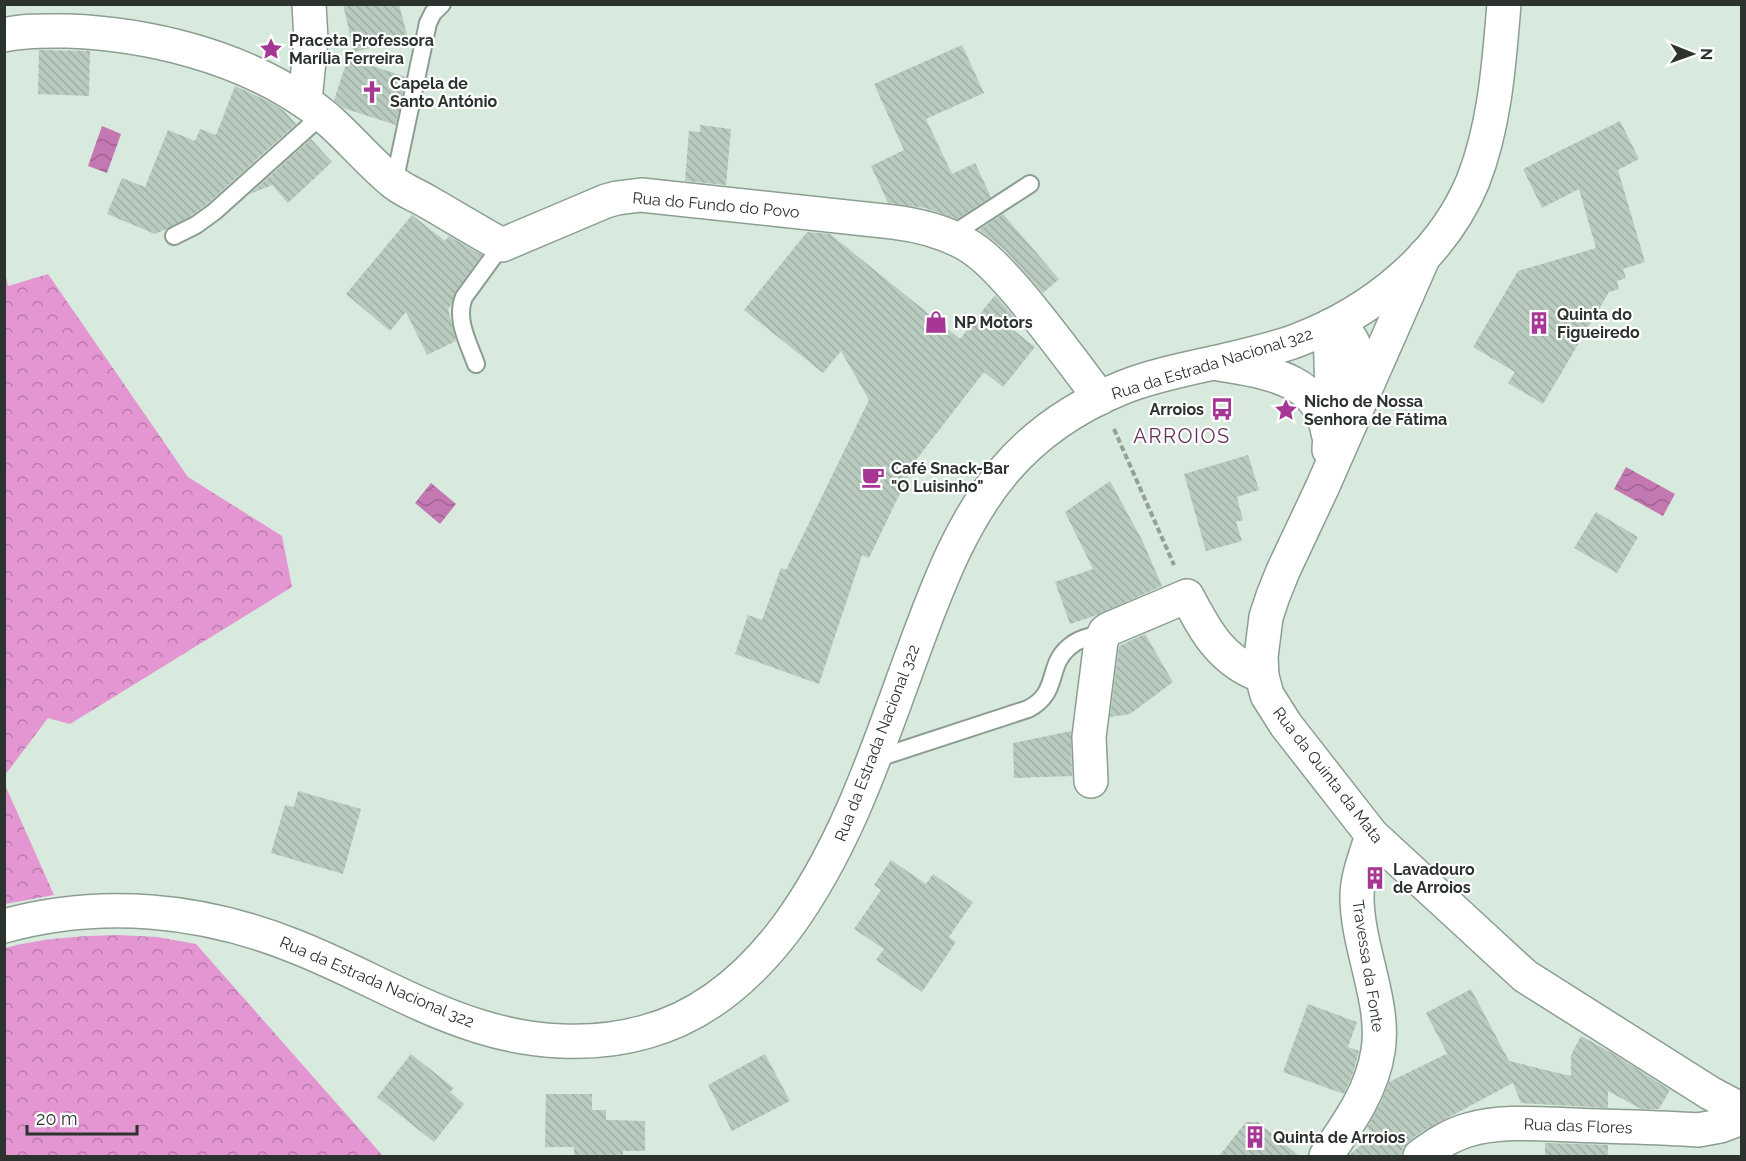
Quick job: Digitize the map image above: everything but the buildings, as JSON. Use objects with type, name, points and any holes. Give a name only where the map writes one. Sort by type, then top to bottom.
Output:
[{"type":"street","points":[[309,4],[313,108]]},
{"type":"street","name":"Rua da Estrada Nacional 322","points":[[4,926],[84,910],[139,910],[192,917],[239,927],[290,944],[432,1009],[479,1026],[522,1036],[555,1040],[606,1039],[647,1032],[688,1015],[727,991],[759,961],[800,910],[823,873],[851,816],[947,566],[991,487],[1019,454],[1052,427],[1100,398],[1129,385],[1284,345],[1330,326],[1360,310],[1376,298],[1424,256],[1442,235],[1457,213],[1479,165],[1494,104],[1504,4]]},
{"type":"street","points":[[4,35],[45,31],[82,32],[156,42],[225,62],[262,78],[313,108],[394,183],[502,245]]},
{"type":"street","name":"Rua do Fundo do Povo","points":[[502,245],[606,201],[641,195],[906,224],[934,230],[966,244],[996,270],[1039,318],[1100,398]]},
{"type":"street","points":[[1322,488],[1424,256]]},
{"type":"street","points":[[1322,488],[1327,469],[1332,396],[1330,326],[1347,334],[1356,350],[1358,360],[1356,409]]},
{"type":"street","points":[[1214,363],[1278,378],[1304,389],[1317,402],[1322,411],[1328,430],[1329,450]]},
{"type":"street","name":"Rua da Quinta da Mata","points":[[1322,488],[1283,571],[1266,617],[1261,657],[1262,676],[1267,695],[1275,709],[1372,835],[1525,976],[1710,1093],[1742,1110]]},
{"type":"street","points":[[1091,781],[1090,728],[1101,641],[1105,632],[1187,596],[1218,647],[1239,666],[1262,676]]},
{"type":"street","name":"Travessa da Fonte","points":[[1326,1156],[1364,1096],[1378,1051],[1379,1023],[1359,922],[1357,898],[1357,886],[1372,835]]},
{"type":"street","name":"Rua das Flores","points":[[1420,1156],[1451,1136],[1470,1129],[1488,1126],[1529,1124],[1698,1130],[1720,1126],[1742,1118]]},
{"type":"lane","points":[[394,183],[428,23],[433,13],[442,4]]},
{"type":"lane","points":[[174,236],[196,225],[214,212],[313,108]]},
{"type":"lane","points":[[950,236],[1030,184]]},
{"type":"lane","points":[[476,364],[460,316],[462,303],[502,245]]},
{"type":"lane","points":[[872,760],[1038,704],[1048,692],[1057,664],[1068,647],[1080,640],[1105,632]]},
{"type":"path","points":[[1100,398],[1187,596]]},
{"type":"green space","points":[[5,272],[8,286],[48,274],[188,477],[282,536],[292,587],[70,724],[48,718],[5,775]]},
{"type":"green space","points":[[5,785],[54,895],[5,904]]},
{"type":"green space","points":[[117,935],[157,937],[196,944],[383,1156],[5,1156],[5,948],[60,938]]},
{"type":"water","points":[[102,126],[121,134],[107,173],[88,166]]},
{"type":"water","points":[[1626,467],[1675,494],[1663,516],[1614,489]]},
{"type":"water","points":[[431,483],[456,504],[440,524],[415,503]]},
{"type":"place","name":"Praceta Professora Marília Ferreira","points":[[271,49]]},
{"type":"place","name":"Capela de Santo António","points":[[372,92]]},
{"type":"place","name":"NP Motors","points":[[936,322]]},
{"type":"place","name":"Quinta do Figueiredo","points":[[1539,323]]},
{"type":"place","name":"Arroios","points":[[1222,409]]},
{"type":"place","name":"Nicho de Nossa Senhora de Fátima","points":[[1286,410]]},
{"type":"place","name":"Café Snack-Bar \"O Luisinho\"","points":[[873,477]]},
{"type":"place","name":"Lavadouro de Arroios","points":[[1375,878]]},
{"type":"place","name":"Quinta de Arroios","points":[[1255,1137]]},
{"type":"district","name":"ARROIOS","points":[[1182,436]]}]
